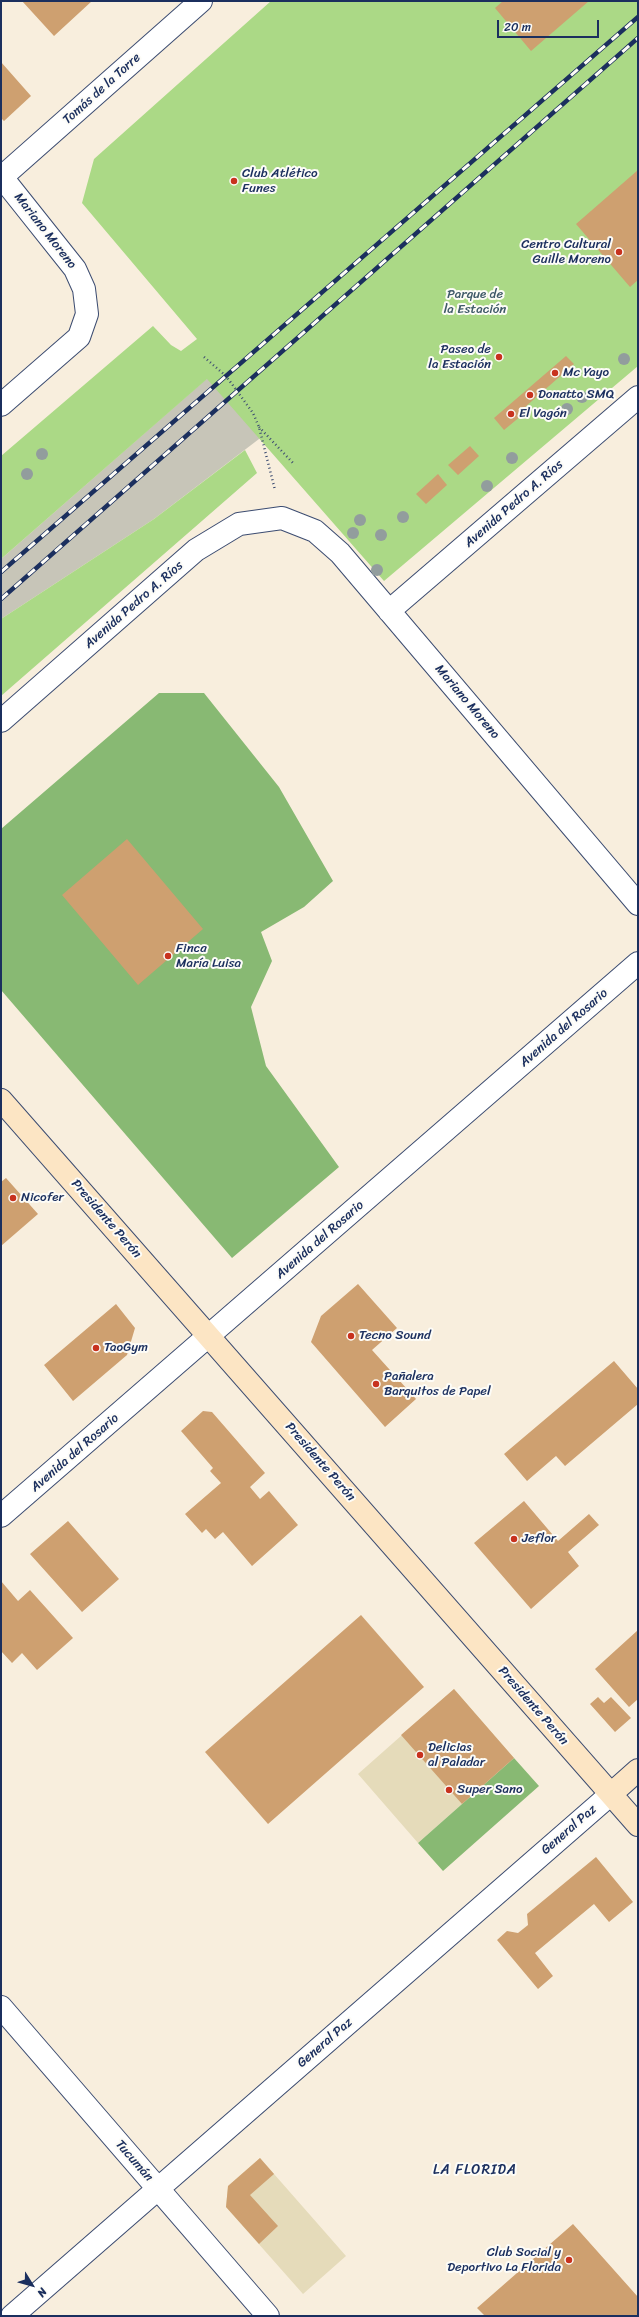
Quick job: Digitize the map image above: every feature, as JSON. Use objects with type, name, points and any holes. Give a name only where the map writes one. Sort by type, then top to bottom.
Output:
[{"type":"main road","name":"Presidente Perón","points":[[1,1100],[638,1825]]},
{"type":"main road","name":"General Paz","points":[[611,1794],[638,1770]]},
{"type":"street","name":"Tomás de la Torre","points":[[2,176],[201,1]]},
{"type":"street","name":"Mariano Moreno","points":[[1,405],[79,337],[87,314],[84,289],[75,269],[2,176]]},
{"type":"street","name":"Avenida Pedro A. Ríos","points":[[389,611],[638,397]]},
{"type":"street","name":"Mariano Moreno","points":[[282,518],[315,531],[340,553],[638,904]]},
{"type":"street","name":"Avenida Pedro A. Ríos","points":[[1,721],[196,550],[239,524],[282,518]]},
{"type":"street","name":"Avenida del Rosario","points":[[1,1516],[638,963]]},
{"type":"street","name":"General Paz","points":[[12,2316],[611,1794]]},
{"type":"street","name":"Tucumán","points":[[1,2007],[268,2316]]},
{"type":"path","points":[[204,357],[226,376],[253,413],[259,427],[282,518]]},
{"type":"path","points":[[259,427],[293,463]]},
{"type":"shaded area","points":[[478,141],[301,407],[154,519],[1,619],[1,559]]},
{"type":"shaded area","points":[[454,1689],[514,1758],[418,1843],[358,1774]]},
{"type":"shaded area","points":[[260,2158],[346,2256],[303,2294],[226,2207],[228,2186]]},
{"type":"green space","name":"Parque de la Estación","points":[[271,1],[638,1],[638,366],[384,581],[207,379],[1,559],[1,456],[153,326],[171,345],[181,351],[197,339],[82,203],[94,159]]},
{"type":"green space","points":[[245,450],[257,473],[1,696],[1,619],[154,519]]},
{"type":"green space","points":[[159,693],[204,693],[279,787],[333,881],[304,907],[261,932],[272,961],[251,1007],[266,1066],[339,1167],[232,1258],[1,990],[1,829]]},
{"type":"green space","points":[[514,1758],[539,1786],[443,1871],[418,1843]]},
{"type":"building","points":[[22,1],[92,1],[54,36]]},
{"type":"building","points":[[503,1],[589,1],[531,51],[495,8]]},
{"type":"building","points":[[1,62],[31,96],[4,121],[1,118]]},
{"type":"building","name":"Centro Cultural Guille Moreno","points":[[638,170],[638,280],[630,287],[576,224]]},
{"type":"building","points":[[566,356],[574,364],[524,408],[527,411],[504,430],[494,418]]},
{"type":"building","points":[[470,446],[479,456],[458,475],[448,465]]},
{"type":"building","points":[[438,474],[447,485],[426,504],[416,494]]},
{"type":"building","points":[[127,839],[203,929],[138,985],[62,895]]},
{"type":"building","name":"Nicofer","points":[[6,1178],[38,1214],[1,1246],[1,1182]]},
{"type":"building","name":"Tecno Sound","points":[[358,1284],[397,1328],[372,1350],[416,1399],[385,1427],[311,1342],[321,1316]]},
{"type":"building","name":"TaoGym","points":[[116,1304],[135,1328],[127,1355],[73,1401],[44,1365]]},
{"type":"building","points":[[614,1361],[638,1389],[638,1404],[565,1466],[556,1456],[527,1481],[504,1454]]},
{"type":"building","points":[[203,1411],[212,1412],[265,1473],[250,1487],[260,1499],[269,1491],[298,1525],[252,1566],[223,1532],[215,1539],[206,1529],[202,1533],[185,1514],[221,1483],[210,1471],[213,1468],[181,1431]]},
{"type":"building","points":[[524,1501],[558,1541],[589,1514],[599,1525],[568,1552],[579,1566],[531,1609],[474,1543]]},
{"type":"building","points":[[68,1521],[119,1579],[82,1612],[30,1554]]},
{"type":"building","points":[[1,1581],[18,1601],[30,1590],[73,1638],[37,1670],[22,1653],[12,1663],[1,1651]]},
{"type":"building","points":[[361,1615],[424,1687],[268,1824],[205,1752]]},
{"type":"building","points":[[638,1630],[638,1699],[629,1707],[595,1669]]},
{"type":"building","points":[[454,1689],[514,1758],[462,1804],[401,1735]]},
{"type":"building","points":[[598,1697],[604,1703],[611,1697],[631,1718],[615,1732],[590,1704]]},
{"type":"building","points":[[596,1857],[633,1902],[609,1922],[594,1904],[535,1953],[553,1976],[538,1989],[497,1940],[507,1931],[518,1933],[528,1925],[527,1914]]},
{"type":"building","points":[[260,2158],[274,2174],[250,2195],[278,2226],[259,2244],[226,2207],[228,2186]]},
{"type":"building","name":"Club Social y Deportivo La Florida","points":[[573,2224],[638,2297],[638,2316],[485,2316],[477,2308]]},
{"type":"railway","points":[[1,572],[638,17]]},
{"type":"railway","points":[[1,599],[638,38]]},
{"type":"place","name":"Club Atlético Funes","points":[[234,181]]},
{"type":"place","name":"Centro Cultural Guille Moreno","points":[[619,252]]},
{"type":"place","name":"Paseo de la Estación","points":[[499,357]]},
{"type":"place","name":"Mc Yayo","points":[[555,373]]},
{"type":"place","name":"Donatto SMQ","points":[[530,395]]},
{"type":"place","name":"El Vagón","points":[[511,414]]},
{"type":"place","name":"Finca María Luisa","points":[[168,956]]},
{"type":"place","name":"Nicofer","points":[[13,1198]]},
{"type":"place","name":"Tecno Sound","points":[[351,1336]]},
{"type":"place","name":"TaoGym","points":[[96,1348]]},
{"type":"place","name":"Pañalera Barquitos de Papel","points":[[376,1384]]},
{"type":"place","name":"Jeflor","points":[[514,1539]]},
{"type":"place","name":"Delicias al Paladar","points":[[420,1755]]},
{"type":"place","name":"Super Sano","points":[[449,1790]]},
{"type":"place","name":"Club Social y Deportivo La Florida","points":[[569,2260]]},
{"type":"district","name":"LA FLORIDA","points":[[475,2170]]}]
